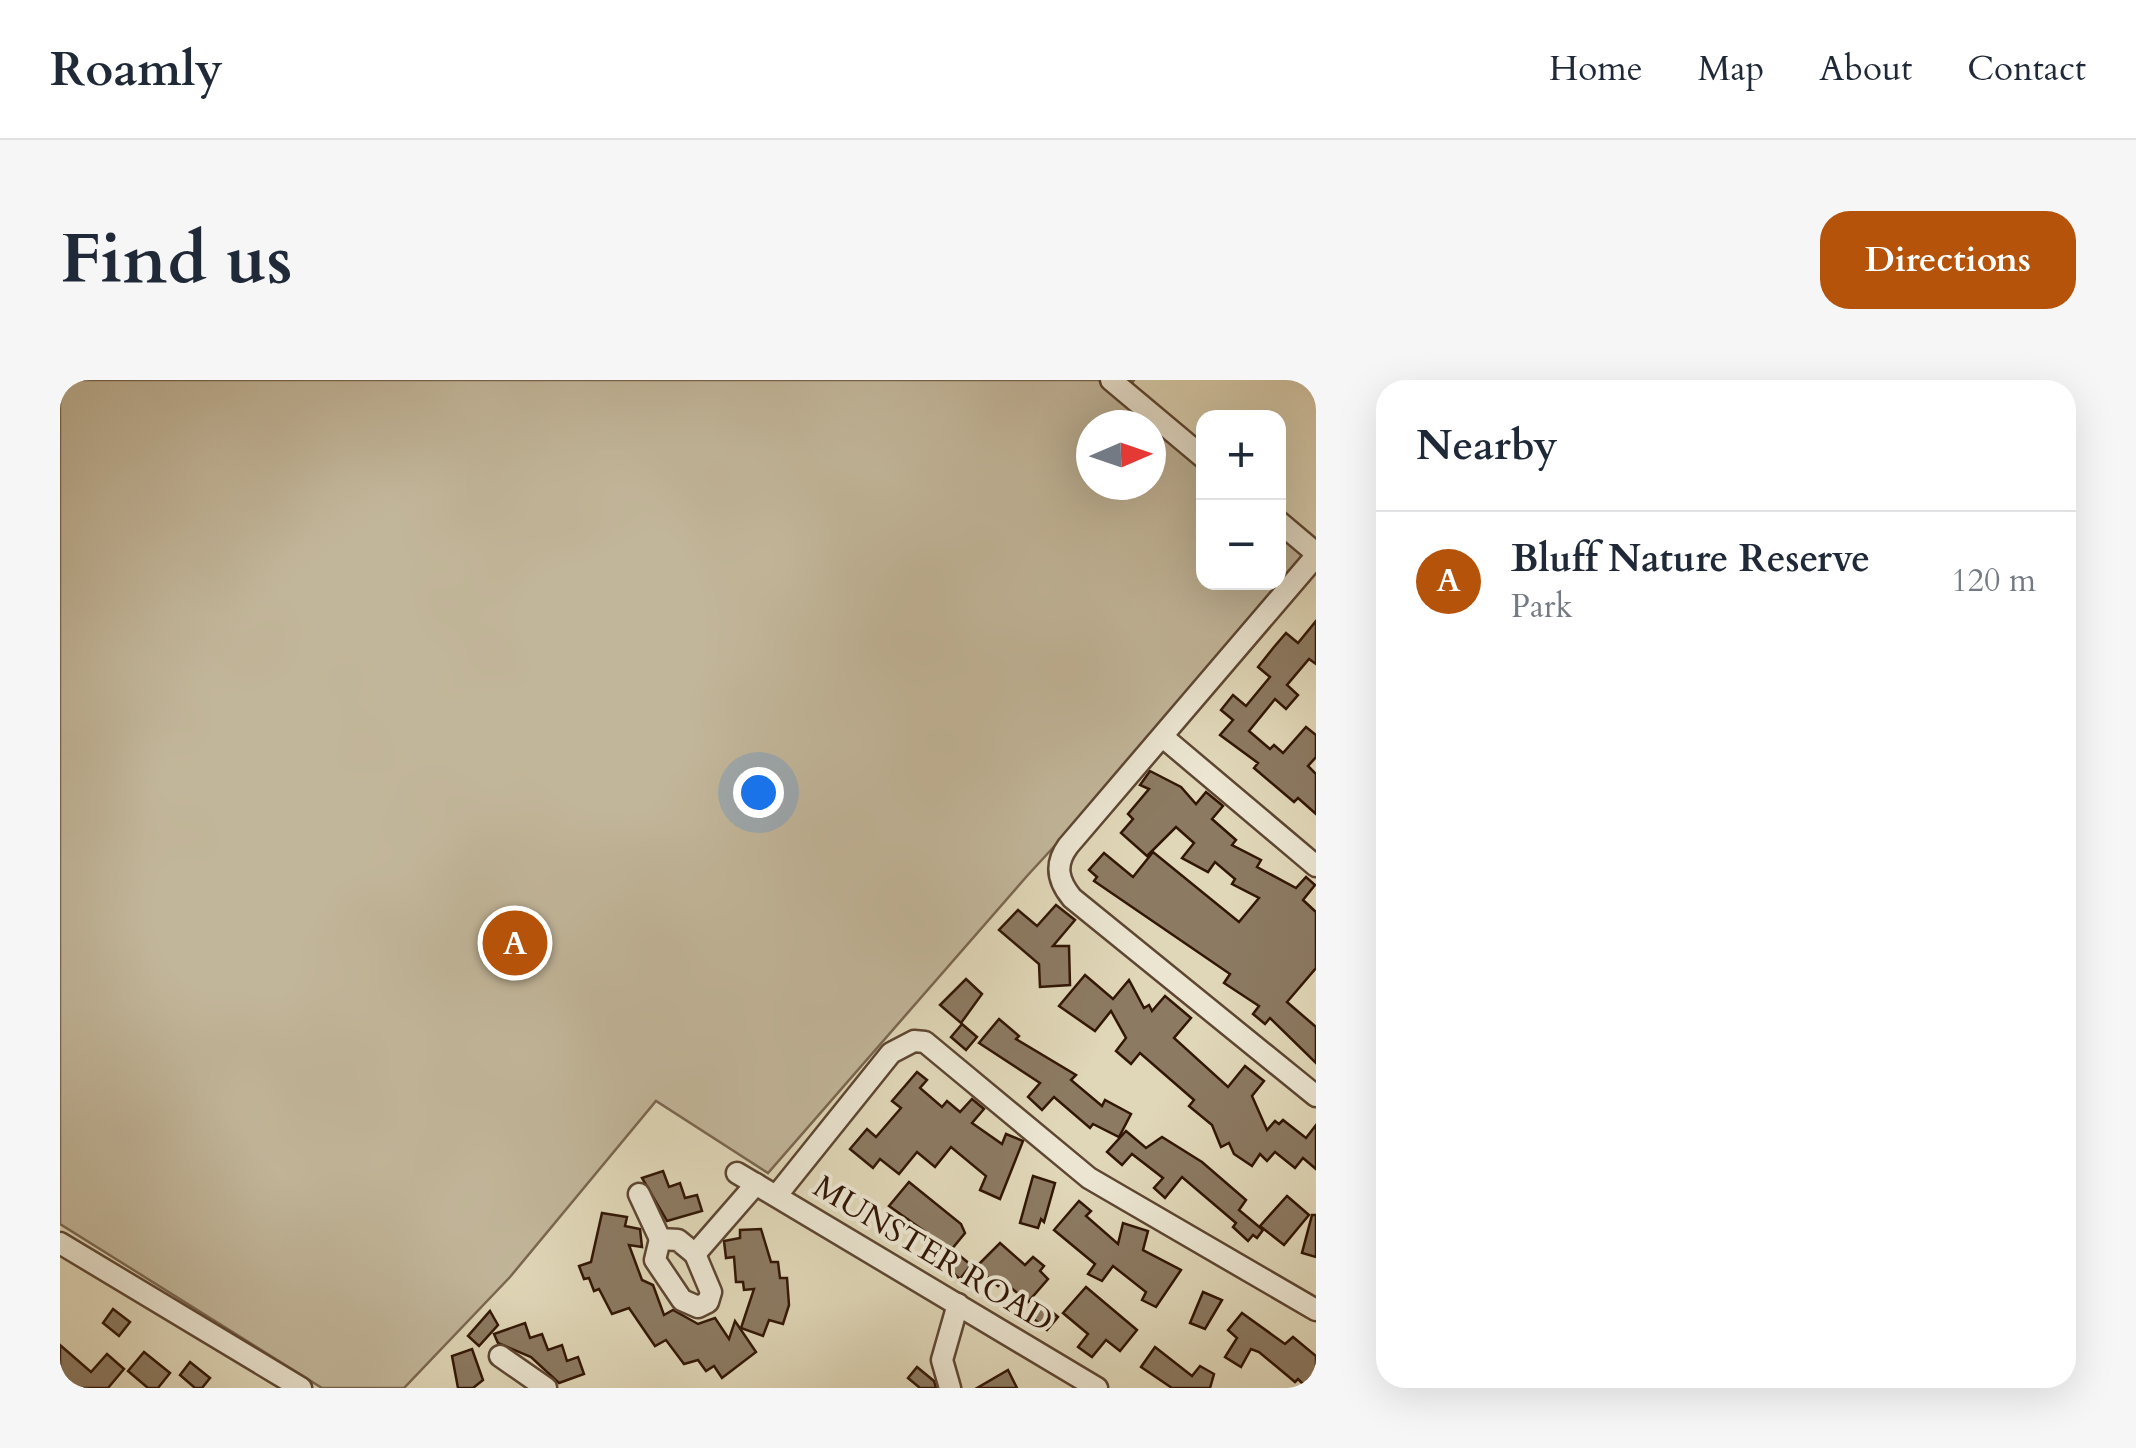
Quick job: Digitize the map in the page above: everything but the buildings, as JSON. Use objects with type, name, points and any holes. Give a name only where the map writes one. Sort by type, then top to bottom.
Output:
[{"type":"street","points":[[1112,380],[1196,451]]},
{"type":"street","points":[[1286,528],[1316,554],[1068,846],[1058,866],[1064,888],[1072,898],[1316,1096]]},
{"type":"street","points":[[1163,737],[1316,866]]},
{"type":"street","points":[[777,1195],[891,1053],[914,1041],[938,1049],[1089,1178],[1316,1310]]},
{"type":"street","name":"MUNSTER ROAD","points":[[737,1173],[1096,1388]]},
{"type":"street","points":[[694,1254],[756,1184]]},
{"type":"street","points":[[639,1194],[660,1239],[655,1260],[682,1300],[698,1307],[708,1302],[711,1292],[694,1254],[678,1240],[660,1239]]},
{"type":"street","points":[[60,1243],[300,1388]]},
{"type":"street","points":[[950,1388],[942,1360],[958,1304]]},
{"type":"street","points":[[500,1356],[546,1388]]},
{"type":"shaded area","points":[[60,380],[1134,380],[1127,391],[1149,410],[1076,410],[1076,500],[1166,500],[1166,425],[1196,451],[1196,590],[1286,590],[1286,528],[1316,562],[1027,876],[768,1173],[656,1101],[510,1277],[404,1388],[322,1388],[60,1224]]},
{"type":"place","name":"Bluff Nature Reserve","points":[[515,943]]}]
